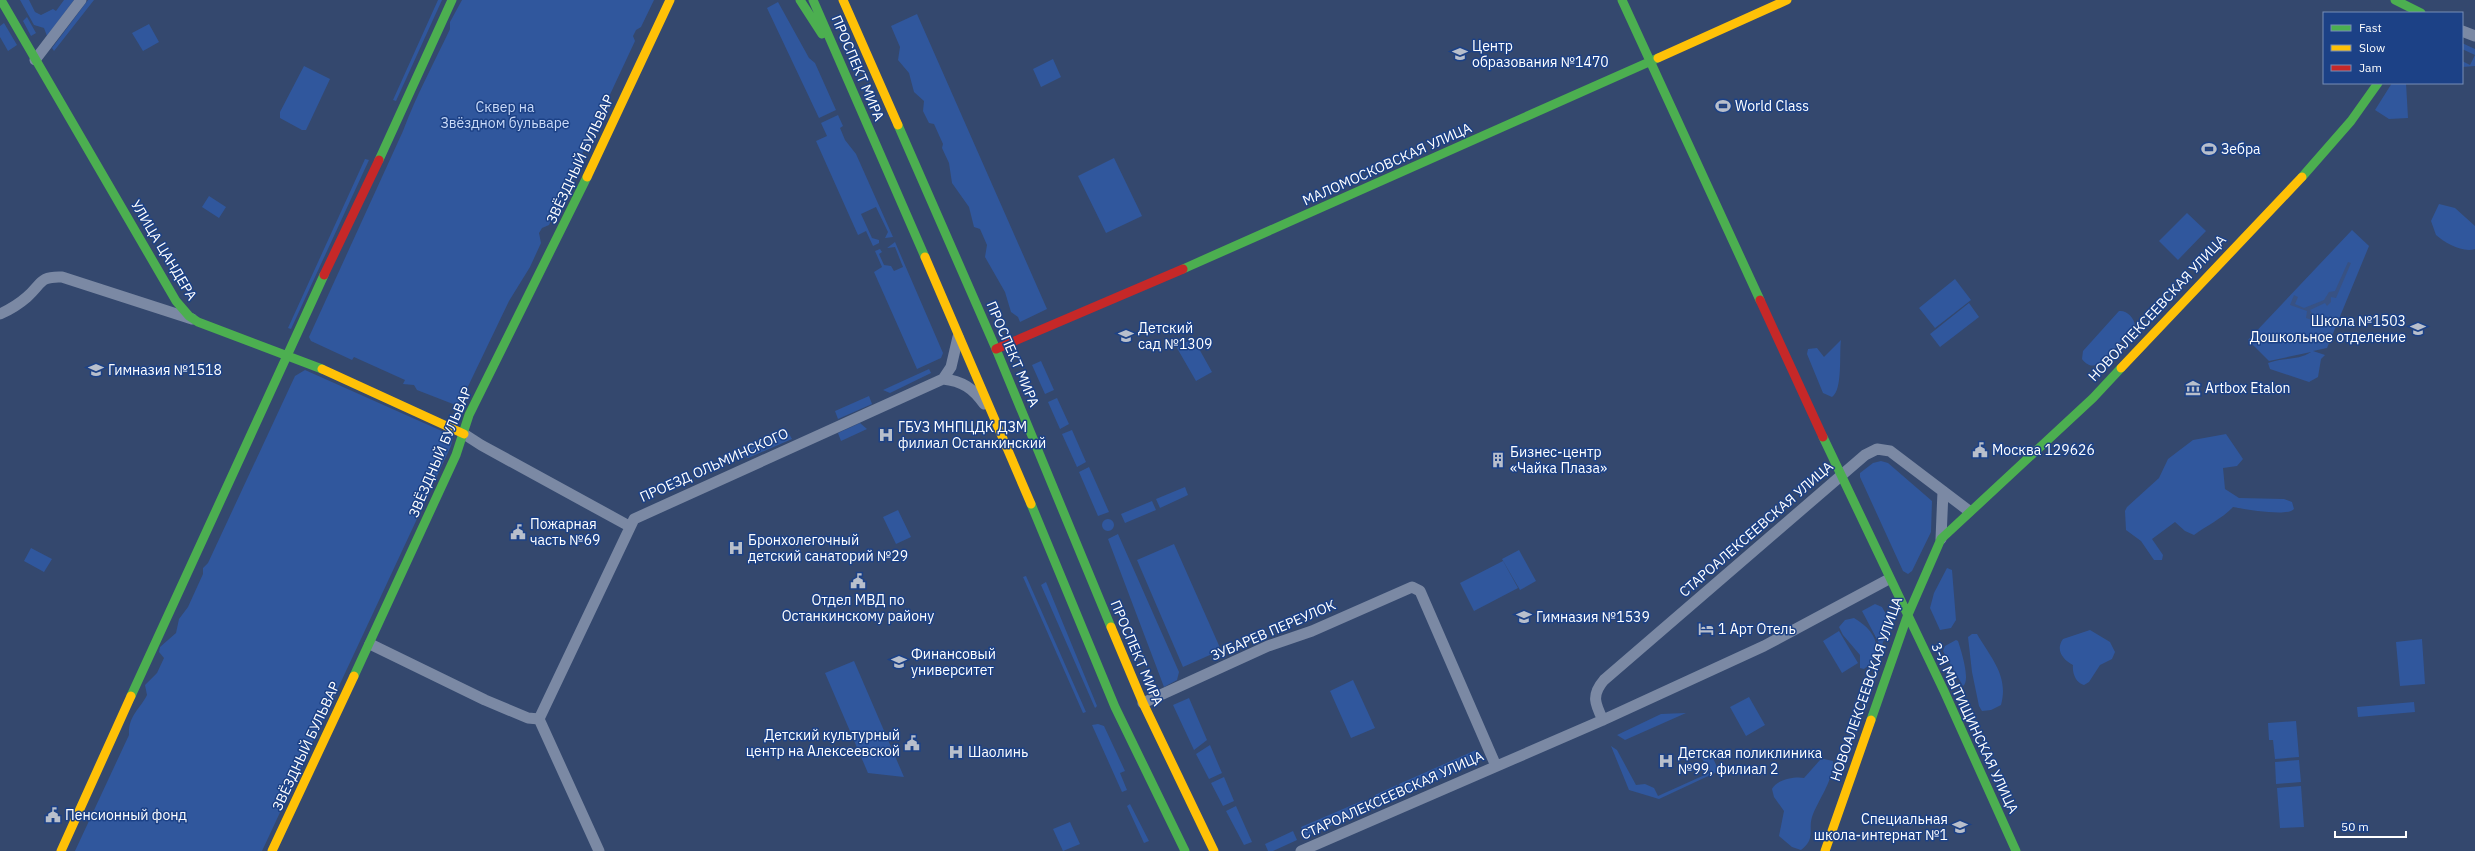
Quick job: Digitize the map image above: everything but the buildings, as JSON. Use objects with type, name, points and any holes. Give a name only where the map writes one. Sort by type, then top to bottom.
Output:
[{"type":"street","name":"УЛИЦА ЦАНДЕРА","points":[[1,0],[5,17],[35,60],[176,301],[189,316],[198,322],[287,354],[464,434]]},
{"type":"street","points":[[35,60],[81,0]]},
{"type":"street","points":[[61,851],[287,354],[399,118],[452,0]]},
{"type":"street","name":"ЗВЁЗДНЫЙ БУЛЬВАР","points":[[272,851],[370,644],[464,434],[468,415],[547,261],[670,0]]},
{"type":"street","points":[[800,0],[838,58]]},
{"type":"street","name":"ПРОСПЕКТ МИРА","points":[[813,0],[994,416],[1115,707],[1184,851]]},
{"type":"street","name":"ПРОСПЕКТ МИРА","points":[[843,0],[996,349],[1142,703],[1214,851]]},
{"type":"street","points":[[851,0],[860,38]]},
{"type":"street","name":"3-Я МЫТИЩИНСКАЯ УЛИЦА","points":[[1622,0],[1840,475],[1944,690],[2016,851]]},
{"type":"street","name":"МАЛОМОСКОВСКАЯ УЛИЦА","points":[[996,349],[1278,229],[1650,60],[1787,0]]},
{"type":"street","points":[[2403,5],[2415,7],[2421,0]]},
{"type":"street","points":[[2421,0],[2422,12]]},
{"type":"street","points":[[2403,5],[2420,12]]},
{"type":"street","points":[[2463,31],[2475,36]]},
{"type":"street","name":"НОВОАЛЕКСЕЕВСКАЯ УЛИЦА","points":[[1941,539],[2093,398],[2317,162],[2351,121],[2377,84]]},
{"type":"street","points":[[0,314],[27,297],[39,282],[50,277],[56,277],[102,289],[198,322]]},
{"type":"street","points":[[958,333],[953,362],[943,379],[957,380],[968,386],[994,416]]},
{"type":"street","name":"ПРОЕЗД ОЛЬМИНСКОГО","points":[[539,719],[629,526],[644,513],[943,379]]},
{"type":"street","points":[[464,434],[481,445],[629,526]]},
{"type":"street","name":"СТАРОАЛЕКСЕЕВСКАЯ УЛИЦА","points":[[1603,720],[1594,697],[1597,688],[1604,680],[1865,455],[1877,449],[1886,449],[1970,511]]},
{"type":"street","name":"НОВОАЛЕКСЕЕВСКАЯ УЛИЦА","points":[[1825,851],[1907,616],[1941,539],[1943,491]]},
{"type":"street","name":"СТАРОАЛЕКСЕЕВСКАЯ УЛИЦА","points":[[1301,851],[1603,720],[1764,646],[1889,579]]},
{"type":"street","name":"ЗУБАРЕВ ПЕРЕУЛОК","points":[[1142,703],[1268,646],[1312,631],[1408,589],[1417,588],[1496,766]]},
{"type":"street","points":[[370,644],[485,700],[528,718],[539,719],[599,851]]},
{"type":"street","points":[[1178,837],[1179,851]]},
{"type":"green space","points":[[20,0],[29,0],[35,12],[41,15],[53,9],[56,11],[64,0],[74,0],[47,36],[44,28],[34,25]]},
{"type":"green space","points":[[88,0],[94,0],[54,51],[52,48]]},
{"type":"green space","points":[[438,0],[442,0],[396,101],[393,100]]},
{"type":"green space","name":"Сквер на Звёздном бульваре","points":[[462,0],[654,0],[641,27],[636,30],[633,36],[635,41],[549,225],[542,228],[539,233],[541,243],[530,267],[509,301],[461,401],[453,404],[417,390],[414,385],[403,384],[405,380],[354,357],[352,360],[311,341],[309,337],[403,131],[419,92],[450,29],[450,22]]},
{"type":"green space","points":[[778,2],[809,58],[815,63],[836,110],[819,118],[767,8]]},
{"type":"green space","points":[[917,14],[1047,309],[1020,322],[1018,317],[1011,312],[1005,292],[985,257],[987,245],[980,229],[974,227],[969,207],[952,183],[949,163],[942,148],[943,144],[934,124],[929,123],[923,111],[924,101],[914,92],[909,73],[898,60],[900,47],[891,26]]},
{"type":"green space","points":[[27,17],[36,33],[31,36],[23,21]]},
{"type":"green space","points":[[4,23],[17,45],[8,51],[0,37],[0,26]]},
{"type":"green space","points":[[149,24],[159,42],[143,51],[132,33]]},
{"type":"green space","points":[[2463,43],[2475,49],[2475,55],[2463,49]]},
{"type":"green space","points":[[2475,55],[2475,66],[2463,67],[2463,62],[2470,65]]},
{"type":"green space","points":[[1053,59],[1061,77],[1041,87],[1033,69]]},
{"type":"green space","points":[[304,66],[330,79],[306,130],[302,130],[280,118],[280,112]]},
{"type":"green space","points":[[2391,84],[2406,84],[2408,118],[2389,119],[2375,110]]},
{"type":"green space","points":[[838,115],[843,126],[840,128],[845,140],[856,154],[893,237],[885,238],[888,232],[876,207],[861,214],[872,238],[879,240],[879,243],[873,246],[866,231],[858,235],[816,141],[827,136],[821,123]]},
{"type":"green space","points":[[1114,158],[1142,216],[1106,233],[1078,176]]},
{"type":"green space","points":[[365,159],[369,160],[291,329],[288,328]]},
{"type":"green space","points":[[209,196],[226,207],[219,218],[202,207]]},
{"type":"green space","points":[[2439,204],[2455,208],[2475,226],[2475,249],[2465,250],[2449,244],[2436,235],[2431,221]]},
{"type":"green space","points":[[2187,213],[2206,231],[2178,260],[2159,241]]},
{"type":"green space","points":[[2352,230],[2369,246],[2327,348],[2313,351],[2325,355],[2321,359],[2318,377],[2309,382],[2270,369],[2268,363],[2301,357],[2311,352],[2269,361],[2248,340]]},
{"type":"green space","points":[[895,242],[943,353],[941,358],[917,369],[874,272],[882,267],[875,251],[880,249],[882,252],[879,254],[884,265],[891,266],[894,271],[903,267],[895,247],[887,248]]},
{"type":"green space","points":[[1955,279],[1971,300],[1935,328],[1919,308]]},
{"type":"green space","points":[[1969,303],[1979,317],[1940,347],[1930,334]]},
{"type":"green space","points":[[2119,311],[2130,315],[2135,325],[2105,359],[2095,365],[2088,364],[2082,359],[2083,351]]},
{"type":"green space","points":[[1193,338],[1212,372],[1196,381],[1177,348]]},
{"type":"green space","points":[[1841,340],[1838,387],[1832,397],[1823,393],[1807,354],[1808,349],[1817,348],[1824,357]]},
{"type":"green space","points":[[1041,361],[1054,390],[1045,394],[1032,365]]},
{"type":"green space","points":[[929,369],[931,373],[890,393],[883,390]]},
{"type":"green space","points":[[305,370],[453,436],[451,446],[262,851],[75,851],[129,735],[129,728],[132,718],[147,695],[145,685],[157,673],[164,658],[159,652],[160,647],[176,633],[179,619],[188,607],[203,574],[203,568],[208,563],[295,376]]},
{"type":"green space","points":[[869,396],[872,404],[838,419],[835,411]]},
{"type":"green space","points":[[1057,398],[1069,424],[1060,429],[1048,402]]},
{"type":"green space","points":[[860,423],[867,429],[841,441],[838,433]]},
{"type":"green space","points":[[1072,430],[1086,462],[1077,467],[1062,434]]},
{"type":"green space","points":[[788,432],[792,439],[748,458],[739,453]]},
{"type":"green space","points":[[2226,434],[2243,459],[2237,466],[2223,468],[2225,489],[2239,498],[2284,499],[2292,502],[2294,509],[2290,511],[2275,512],[2256,511],[2233,507],[2194,535],[2185,531],[2175,522],[2152,539],[2163,555],[2162,560],[2154,560],[2141,541],[2126,530],[2125,511],[2127,507],[2159,478],[2168,459],[2193,440]]},
{"type":"green space","points":[[1881,461],[1888,463],[1932,501],[1931,532],[1912,571],[1908,574],[1903,571],[1860,477],[1860,473],[1873,463]]},
{"type":"green space","points":[[1089,467],[1109,512],[1098,516],[1079,472]]},
{"type":"green space","points":[[1185,487],[1188,495],[1160,508],[1156,499]]},
{"type":"green space","points":[[1152,501],[1156,510],[1125,523],[1121,514]]},
{"type":"green space","points":[[898,510],[911,537],[896,544],[883,517]]},
{"type":"green space","points":[[1108,519],[1112,521],[1114,525],[1112,529],[1108,531],[1104,529],[1102,525],[1104,521]]},
{"type":"green space","points":[[1118,534],[1179,672],[1177,680],[1164,687],[1108,539]]},
{"type":"green space","points":[[1174,544],[1221,650],[1183,667],[1137,560]]},
{"type":"green space","points":[[31,548],[52,559],[44,572],[24,561]]},
{"type":"green space","points":[[1519,550],[1536,581],[1520,590],[1502,559]]},
{"type":"green space","points":[[1503,561],[1518,588],[1474,611],[1460,583]]},
{"type":"green space","points":[[1947,568],[1952,570],[1956,620],[1951,628],[1940,630],[1930,608],[1934,593]]},
{"type":"green space","points":[[1026,576],[1086,712],[1083,713],[1023,577]]},
{"type":"green space","points":[[1046,582],[1097,706],[1095,708],[1041,585]]},
{"type":"green space","points":[[1875,604],[1882,607],[1891,623],[1881,647],[1862,611]]},
{"type":"green space","points":[[1854,618],[1868,628],[1876,641],[1875,655],[1864,669],[1860,668],[1860,655],[1843,635],[1839,627],[1845,620]]},
{"type":"green space","points":[[2090,630],[2110,642],[2115,652],[2112,659],[2100,665],[2089,682],[2084,685],[2077,680],[2074,674],[2073,665],[2063,657],[2060,647],[2063,639]]},
{"type":"green space","points":[[1839,631],[1858,663],[1842,673],[1823,641]]},
{"type":"green space","points":[[1972,634],[1977,634],[1993,659],[2001,676],[2003,695],[2001,705],[1991,710],[1982,711],[1979,706],[1972,672],[1968,637]]},
{"type":"green space","points":[[2422,639],[2425,684],[2400,686],[2396,642]]},
{"type":"green space","points":[[1956,640],[1958,641],[1966,672],[1965,683],[1963,686],[1943,651],[1945,646]]},
{"type":"green space","points":[[854,661],[904,777],[868,773],[825,673]]},
{"type":"green space","points":[[1353,680],[1375,728],[1351,738],[1330,691]]},
{"type":"green space","points":[[1749,697],[1765,725],[1746,736],[1730,707]]},
{"type":"green space","points":[[1189,698],[1207,740],[1194,750],[1173,705]]},
{"type":"green space","points":[[2414,702],[2415,712],[2358,717],[2357,707]]},
{"type":"green space","points":[[1686,713],[1625,740],[1617,735],[1661,714]]},
{"type":"green space","points":[[2296,721],[2299,757],[2275,759],[2273,740],[2269,740],[2268,723]]},
{"type":"green space","points":[[1098,724],[1104,726],[1125,771],[1120,773],[1127,790],[1122,792],[1092,725]]},
{"type":"green space","points":[[1210,745],[1222,773],[1209,779],[1196,754]]},
{"type":"green space","points":[[1611,746],[1617,750],[1636,785],[1645,784],[1654,788],[1658,796],[1709,773],[1701,756],[1710,752],[1719,771],[1659,799],[1629,790]]},
{"type":"green space","points":[[1476,750],[1480,759],[1475,763],[1403,795],[1399,784]]},
{"type":"green space","points":[[1824,759],[1833,761],[1831,776],[1812,817],[1810,838],[1806,846],[1801,850],[1792,847],[1779,836],[1784,811],[1774,797],[1772,789],[1777,783],[1786,779],[1804,778],[1820,760]]},
{"type":"green space","points":[[2299,760],[2301,782],[2276,784],[2275,762]]},
{"type":"green space","points":[[1224,777],[1234,801],[1223,806],[1211,783]]},
{"type":"green space","points":[[1397,785],[1401,794],[1380,804],[1375,795]]},
{"type":"green space","points":[[2301,786],[2304,827],[2280,828],[2277,788]]},
{"type":"green space","points":[[1364,800],[1368,809],[1305,837],[1301,827]]},
{"type":"green space","points":[[1130,804],[1149,841],[1144,843],[1127,806]]},
{"type":"green space","points":[[1236,806],[1252,842],[1244,845],[1226,811]]},
{"type":"green space","points":[[1070,822],[1080,844],[1063,851],[1053,829]]},
{"type":"green space","points":[[1293,831],[1297,840],[1273,851],[1268,851],[1265,844]]},
{"type":"shaded area","points":[[2348,262],[2351,263],[2336,298],[2331,297],[2331,302],[2327,306],[2325,303],[2310,310],[2314,316],[2312,320],[2306,318],[2307,311],[2290,305],[2294,295],[2298,297],[2295,304],[2304,308],[2324,300],[2329,292],[2335,291]]},
{"type":"traffic: fast","points":[[1,0],[176,301],[189,316],[198,322],[322,369]]},
{"type":"traffic: fast","points":[[379,160],[452,0]]},
{"type":"traffic: fast","points":[[800,0],[822,34]]},
{"type":"traffic: fast","points":[[813,0],[925,257]]},
{"type":"traffic: fast","points":[[1622,0],[1760,300]]},
{"type":"traffic: fast","points":[[2395,0],[2419,12]]},
{"type":"traffic: fast","points":[[1183,269],[1658,58]]},
{"type":"traffic: fast","points":[[2302,177],[2351,121],[2377,84]]},
{"type":"traffic: fast","points":[[898,125],[996,349],[1111,627]]},
{"type":"traffic: fast","points":[[354,676],[456,455],[469,415],[587,177]]},
{"type":"traffic: fast","points":[[131,696],[324,275]]},
{"type":"traffic: fast","points":[[1871,720],[1907,617],[1941,539],[2093,398],[2121,368]]},
{"type":"traffic: fast","points":[[1823,437],[1944,691],[2016,851]]},
{"type":"traffic: fast","points":[[1031,504],[1115,707],[1185,851]]},
{"type":"traffic: slow","points":[[587,177],[670,0]]},
{"type":"traffic: slow","points":[[843,0],[898,125]]},
{"type":"traffic: slow","points":[[1658,58],[1787,0]]},
{"type":"traffic: slow","points":[[2121,368],[2302,177]]},
{"type":"traffic: slow","points":[[925,257],[1031,504]]},
{"type":"traffic: slow","points":[[322,369],[464,434]]},
{"type":"traffic: slow","points":[[1111,627],[1143,703],[1214,851]]},
{"type":"traffic: slow","points":[[272,851],[354,676]]},
{"type":"traffic: slow","points":[[61,851],[131,696]]},
{"type":"traffic: slow","points":[[1825,851],[1871,720]]},
{"type":"traffic: jam","points":[[324,275],[379,160]]},
{"type":"traffic: jam","points":[[996,349],[1183,269]]},
{"type":"traffic: jam","points":[[1760,300],[1823,437]]},
{"type":"place","name":"Центр образования №1470","points":[[1460,54]]},
{"type":"place","name":"World Class","points":[[1723,106]]},
{"type":"place","name":"Зебра","points":[[2209,149]]},
{"type":"place","name":"Школа №1503 Дошкольное отделение","points":[[2418,329]]},
{"type":"place","name":"Детский сад №1309","points":[[1126,336]]},
{"type":"place","name":"Гимназия №1518","points":[[96,370]]},
{"type":"place","name":"Artbox Etalon","points":[[2193,388]]},
{"type":"place","name":"ГБУЗ МНПЦДК ДЗМ филиал Останкинский","points":[[886,435]]},
{"type":"place","name":"Москва 129626","points":[[1980,450]]},
{"type":"place","name":"Бизнес-центр «Чайка Плаза»","points":[[1498,460]]},
{"type":"place","name":"Пожарная часть №69","points":[[518,532]]},
{"type":"place","name":"Бронхолегочный детский санаторий №29","points":[[736,548]]},
{"type":"place","name":"Отдел МВД по Останкинскому району","points":[[858,581]]},
{"type":"place","name":"Гимназия №1539","points":[[1524,617]]},
{"type":"place","name":"1 Арт Отель","points":[[1706,629]]},
{"type":"place","name":"Финансовый университет","points":[[899,662]]},
{"type":"place","name":"Детский культурный центр на Алексеевской","points":[[912,743]]},
{"type":"place","name":"Шаолинь","points":[[956,752]]},
{"type":"place","name":"Детская поликлиника №99, филиал 2","points":[[1666,761]]},
{"type":"place","name":"Пенсионный фонд","points":[[53,815]]},
{"type":"place","name":"Специальная школа-интернат №1","points":[[1960,827]]}]
